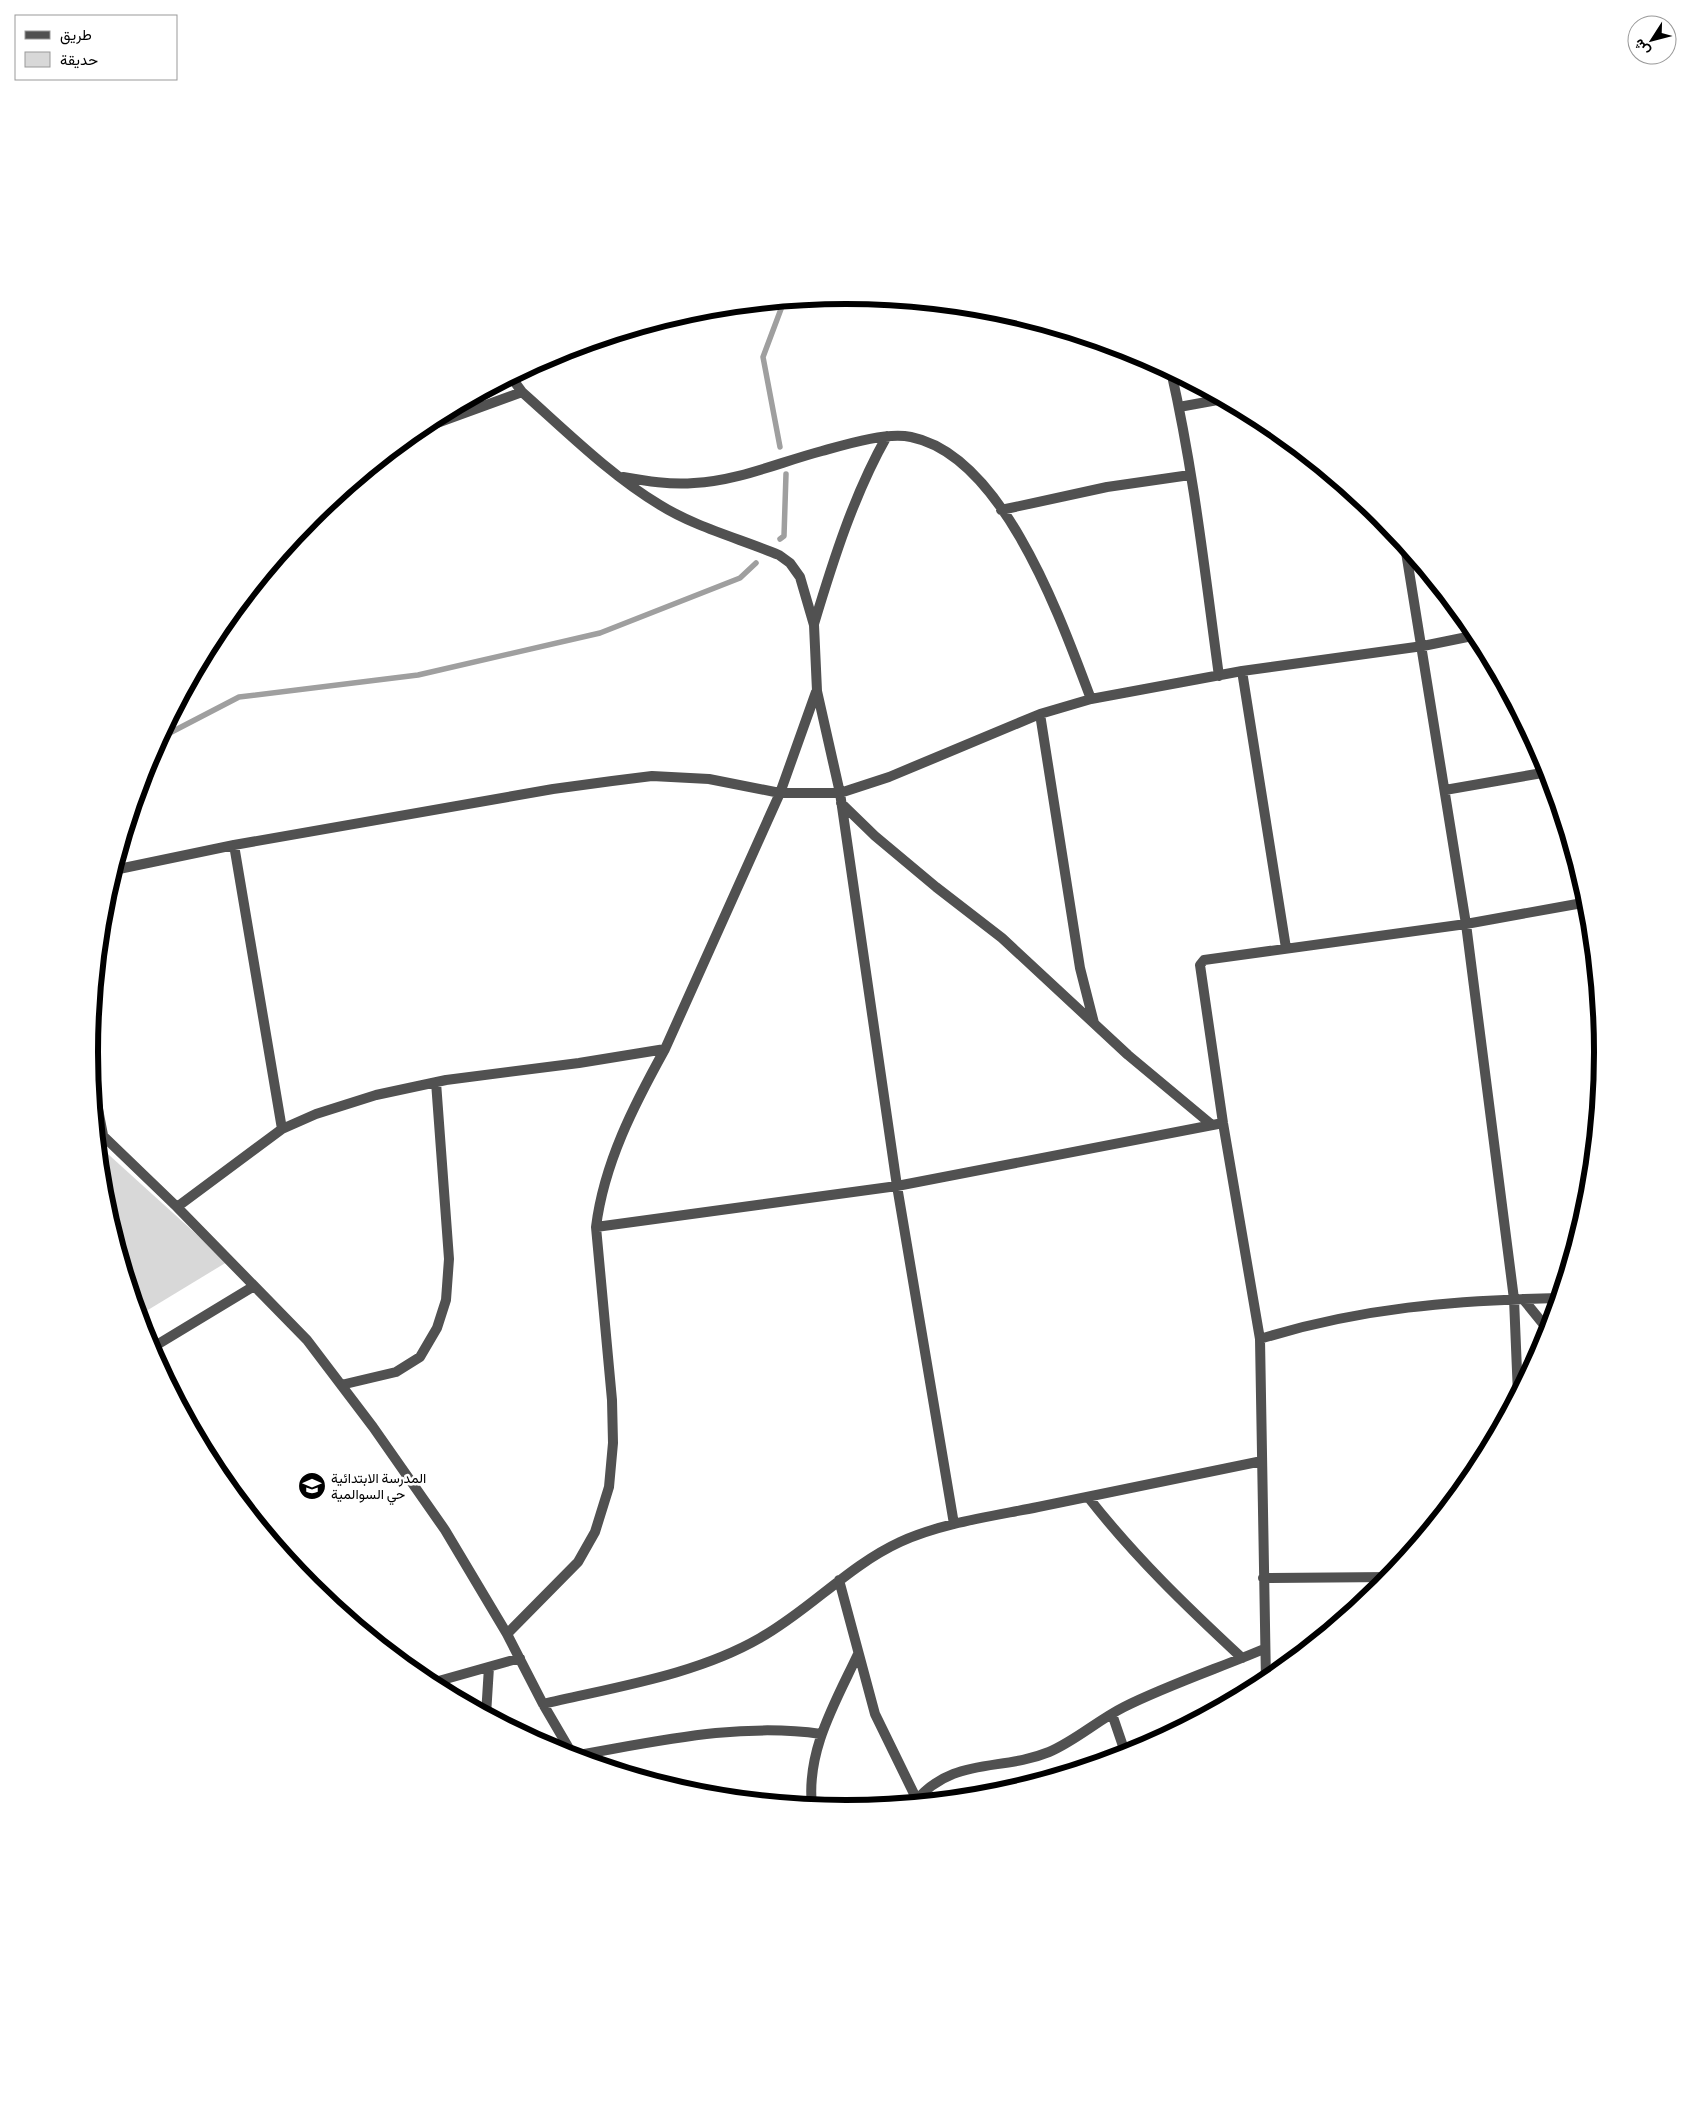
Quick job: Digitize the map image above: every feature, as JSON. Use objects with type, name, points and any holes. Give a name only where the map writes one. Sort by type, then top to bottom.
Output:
[{"type":"street","points":[[1172,379],[1179,406],[1190,475],[1219,676]]},
{"type":"street","points":[[514,381],[522,392],[619,476],[660,506],[779,556],[790,563],[800,577],[814,625],[816,691],[841,798],[897,1186],[954,1524]]},
{"type":"street","points":[[448,419],[522,392]]},
{"type":"street","points":[[1179,406],[1213,400]]},
{"type":"street","points":[[619,476],[668,483],[694,483],[719,480],[822,451],[887,436],[911,437],[931,444],[960,460],[1015,529],[1059,613],[1091,699]]},
{"type":"street","points":[[814,625],[827,582],[871,464],[887,436]]},
{"type":"street","points":[[1001,510],[1107,487],[1190,475]]},
{"type":"street","points":[[1407,557],[1423,646],[1466,924],[1519,1299],[1518,1382]]},
{"type":"street","points":[[121,869],[234,845],[553,789],[652,776],[709,779],[780,793],[841,798],[1040,714],[1091,699],[1242,671],[1423,646],[1468,637]]},
{"type":"street","points":[[1242,671],[1286,948]]},
{"type":"street","points":[[507,1634],[578,1562],[594,1532],[609,1487],[613,1443],[612,1400],[596,1227],[599,1205],[610,1164],[637,1101],[664,1049],[780,793],[816,691]]},
{"type":"street","points":[[1040,714],[1080,968],[1095,1025]]},
{"type":"street","points":[[1445,790],[1541,773]]},
{"type":"street","points":[[841,798],[875,836],[921,875],[1002,938],[1128,1055],[1212,1125]]},
{"type":"street","points":[[234,845],[282,1130]]},
{"type":"street","points":[[1265,1673],[1260,1339],[1223,1123],[1200,964],[1204,960],[1466,924],[1579,904]]},
{"type":"street","points":[[177,1207],[282,1130],[316,1114],[376,1094],[436,1082],[580,1063],[664,1049]]},
{"type":"street","points":[[341,1385],[396,1372],[420,1357],[437,1328],[446,1300],[449,1259],[436,1082]]},
{"type":"street","points":[[596,1227],[897,1186],[1223,1123]]},
{"type":"street","points":[[102,1134],[177,1207],[307,1340],[373,1427],[445,1530],[507,1634],[567,1747]]},
{"type":"street","points":[[157,1345],[254,1286]]},
{"type":"street","points":[[1260,1339],[1293,1329],[1378,1311],[1433,1304],[1553,1298]]},
{"type":"street","points":[[1519,1299],[1543,1325]]},
{"type":"street","points":[[543,1704],[697,1666],[732,1653],[762,1637],[839,1580],[900,1542],[954,1524],[1262,1461]]},
{"type":"street","points":[[1088,1497],[1116,1533],[1168,1588],[1242,1658]]},
{"type":"street","points":[[1264,1578],[1380,1577]]},
{"type":"street","points":[[839,1580],[875,1714],[914,1797]]},
{"type":"street","points":[[921,1797],[950,1774],[965,1769],[1028,1759],[1050,1751],[1137,1701],[1264,1649]]},
{"type":"street","points":[[812,1800],[810,1779],[816,1752],[822,1734],[858,1654]]},
{"type":"street","points":[[439,1681],[520,1658]]},
{"type":"street","points":[[486,1709],[489,1667]]},
{"type":"street","points":[[1112,1714],[1123,1747]]},
{"type":"street","points":[[588,1754],[722,1731],[783,1730],[822,1734]]},
{"type":"green space","points":[[104,1151],[227,1262],[144,1312],[123,1246],[112,1199]]},
{"type":"waterway","points":[[780,447],[763,357],[782,307]]},
{"type":"waterway","points":[[780,539],[784,536],[786,474]]},
{"type":"waterway","points":[[169,733],[239,697],[418,675],[600,633],[740,578],[756,563]]},
{"type":"place","name":"المدرسة الابتدائية حي السوالمية","points":[[312,1486]]}]
